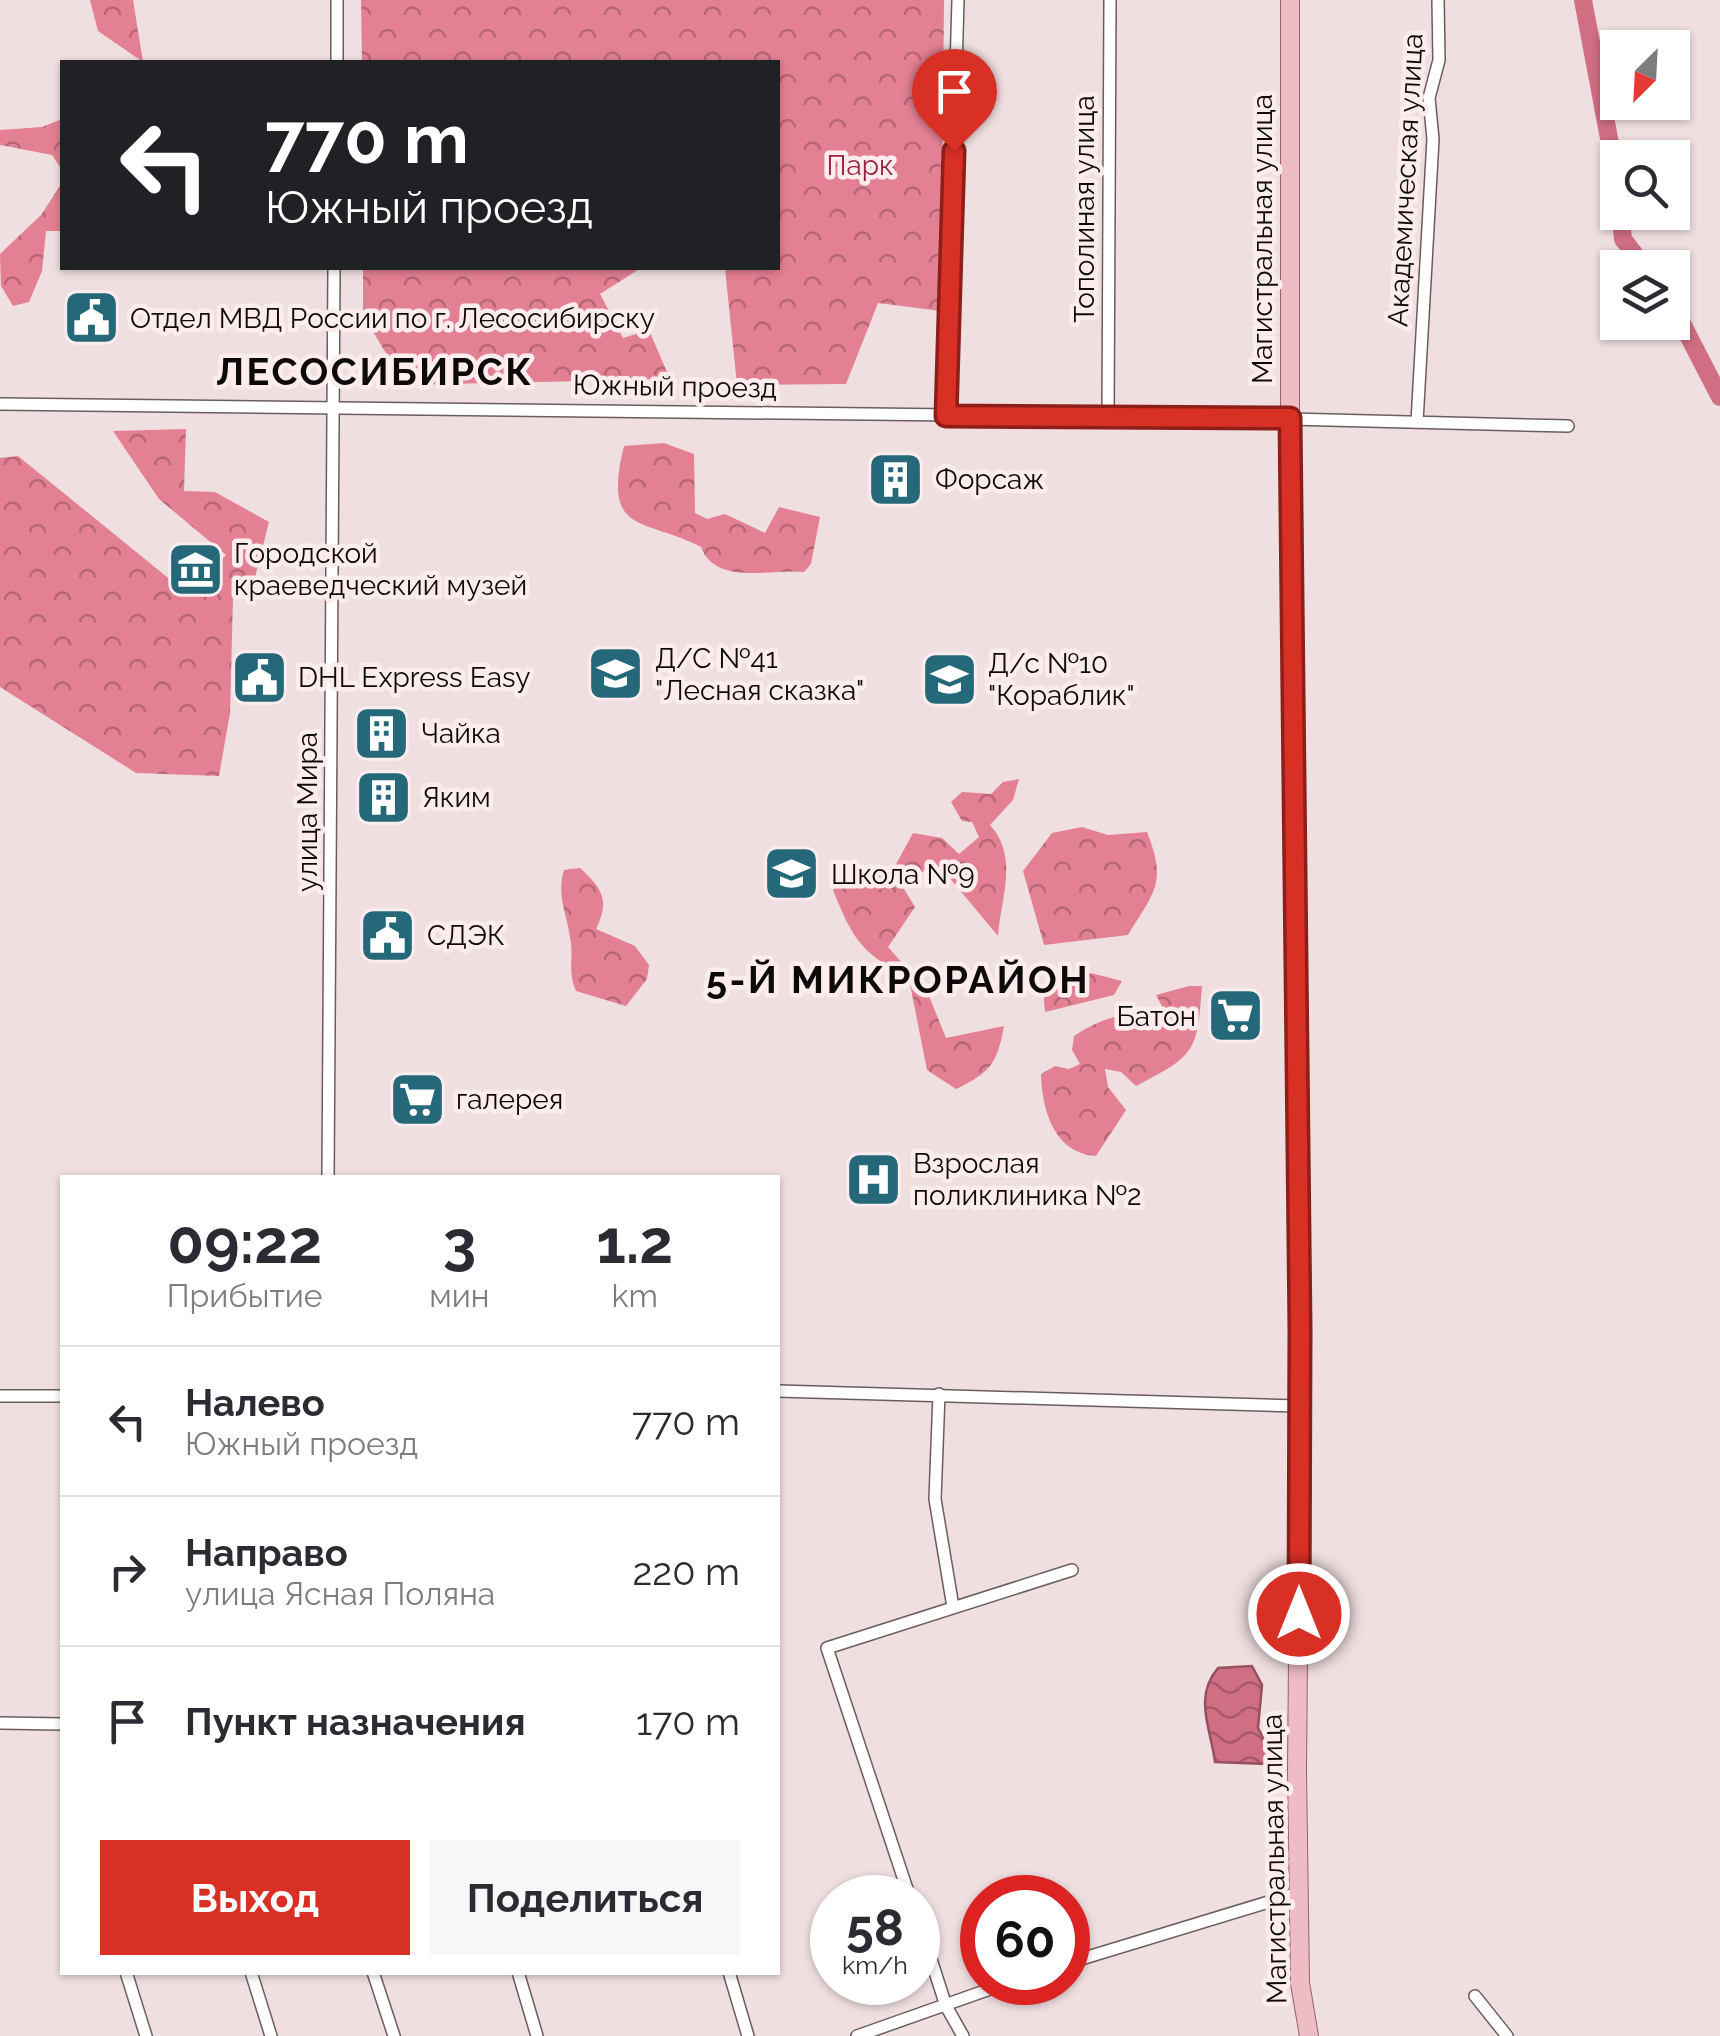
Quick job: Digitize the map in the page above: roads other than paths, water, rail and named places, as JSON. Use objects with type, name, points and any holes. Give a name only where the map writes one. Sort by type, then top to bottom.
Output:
[{"type":"main road","name":"Магистральная улица","points":[[1290,0],[1298,1893],[1300,1982],[1309,2036]]},
{"type":"street","points":[[337,0],[337,60]]},
{"type":"street","points":[[946,416],[958,0]]},
{"type":"street","name":"Тополиная улица","points":[[1108,418],[1110,0]]},
{"type":"street","name":"Академическая улица","points":[[1418,422],[1433,140],[1428,98],[1439,60],[1438,0]]},
{"type":"street","name":"улица Мира","points":[[328,1175],[334,270]]},
{"type":"street","name":"Южный проезд","points":[[0,404],[1290,418],[1568,426]]},
{"type":"street","points":[[780,1391],[1298,1406]]},
{"type":"street","points":[[939,1394],[935,1499],[953,1607]]},
{"type":"street","points":[[0,1396],[60,1396]]},
{"type":"street","points":[[902,1875],[828,1648],[1072,1570]]},
{"type":"street","points":[[0,1723],[60,1724]]},
{"type":"street","points":[[1090,1956],[1298,1893]]},
{"type":"street","points":[[127,1975],[146,2036]]},
{"type":"street","points":[[253,1975],[271,2036]]},
{"type":"street","points":[[375,1975],[394,2036]]},
{"type":"street","points":[[519,1975],[537,2036]]},
{"type":"street","points":[[729,1975],[748,2036]]},
{"type":"street","points":[[940,1987],[963,2036]]},
{"type":"street","points":[[1475,1996],[1506,2036]]},
{"type":"street","points":[[857,2036],[960,2001]]},
{"type":"water","points":[[1252,1666],[1262,1685],[1258,1728],[1272,1754],[1268,1764],[1215,1762],[1206,1690],[1218,1668]]},
{"type":"waterway","points":[[1583,0],[1609,140]]},
{"type":"waterway","points":[[1622,230],[1631,250]]},
{"type":"waterway","points":[[1690,339],[1720,397]]},
{"type":"place","name":"Отдел МВД России по г. Лесосибирску","points":[[91,318]]},
{"type":"place","name":"Форсаж","points":[[896,479]]},
{"type":"place","name":"Городской краеведческий музей","points":[[195,569]]},
{"type":"place","name":"Д/С №41 \"Лесная сказка\"","points":[[616,674]]},
{"type":"place","name":"DHL Express Easy","points":[[259,677]]},
{"type":"place","name":"Д/с №10 \"Кораблик\"","points":[[949,679]]},
{"type":"place","name":"Чайка","points":[[382,733]]},
{"type":"place","name":"Яким","points":[[383,797]]},
{"type":"place","name":"Школа №9","points":[[792,874]]},
{"type":"place","name":"СДЭК","points":[[388,935]]},
{"type":"place","name":"Батон","points":[[1235,1016]]},
{"type":"place","name":"галерея","points":[[417,1099]]},
{"type":"place","name":"Взрослая поликлиника №2","points":[[874,1179]]},
{"type":"district","name":"ЛЕСОСИБИРСК","points":[[375,372]]},
{"type":"district","name":"5-Й МИКРОРАЙОН","points":[[898,980]]},
{"type":"park label","name":"Парк","points":[[860,165]]}]
